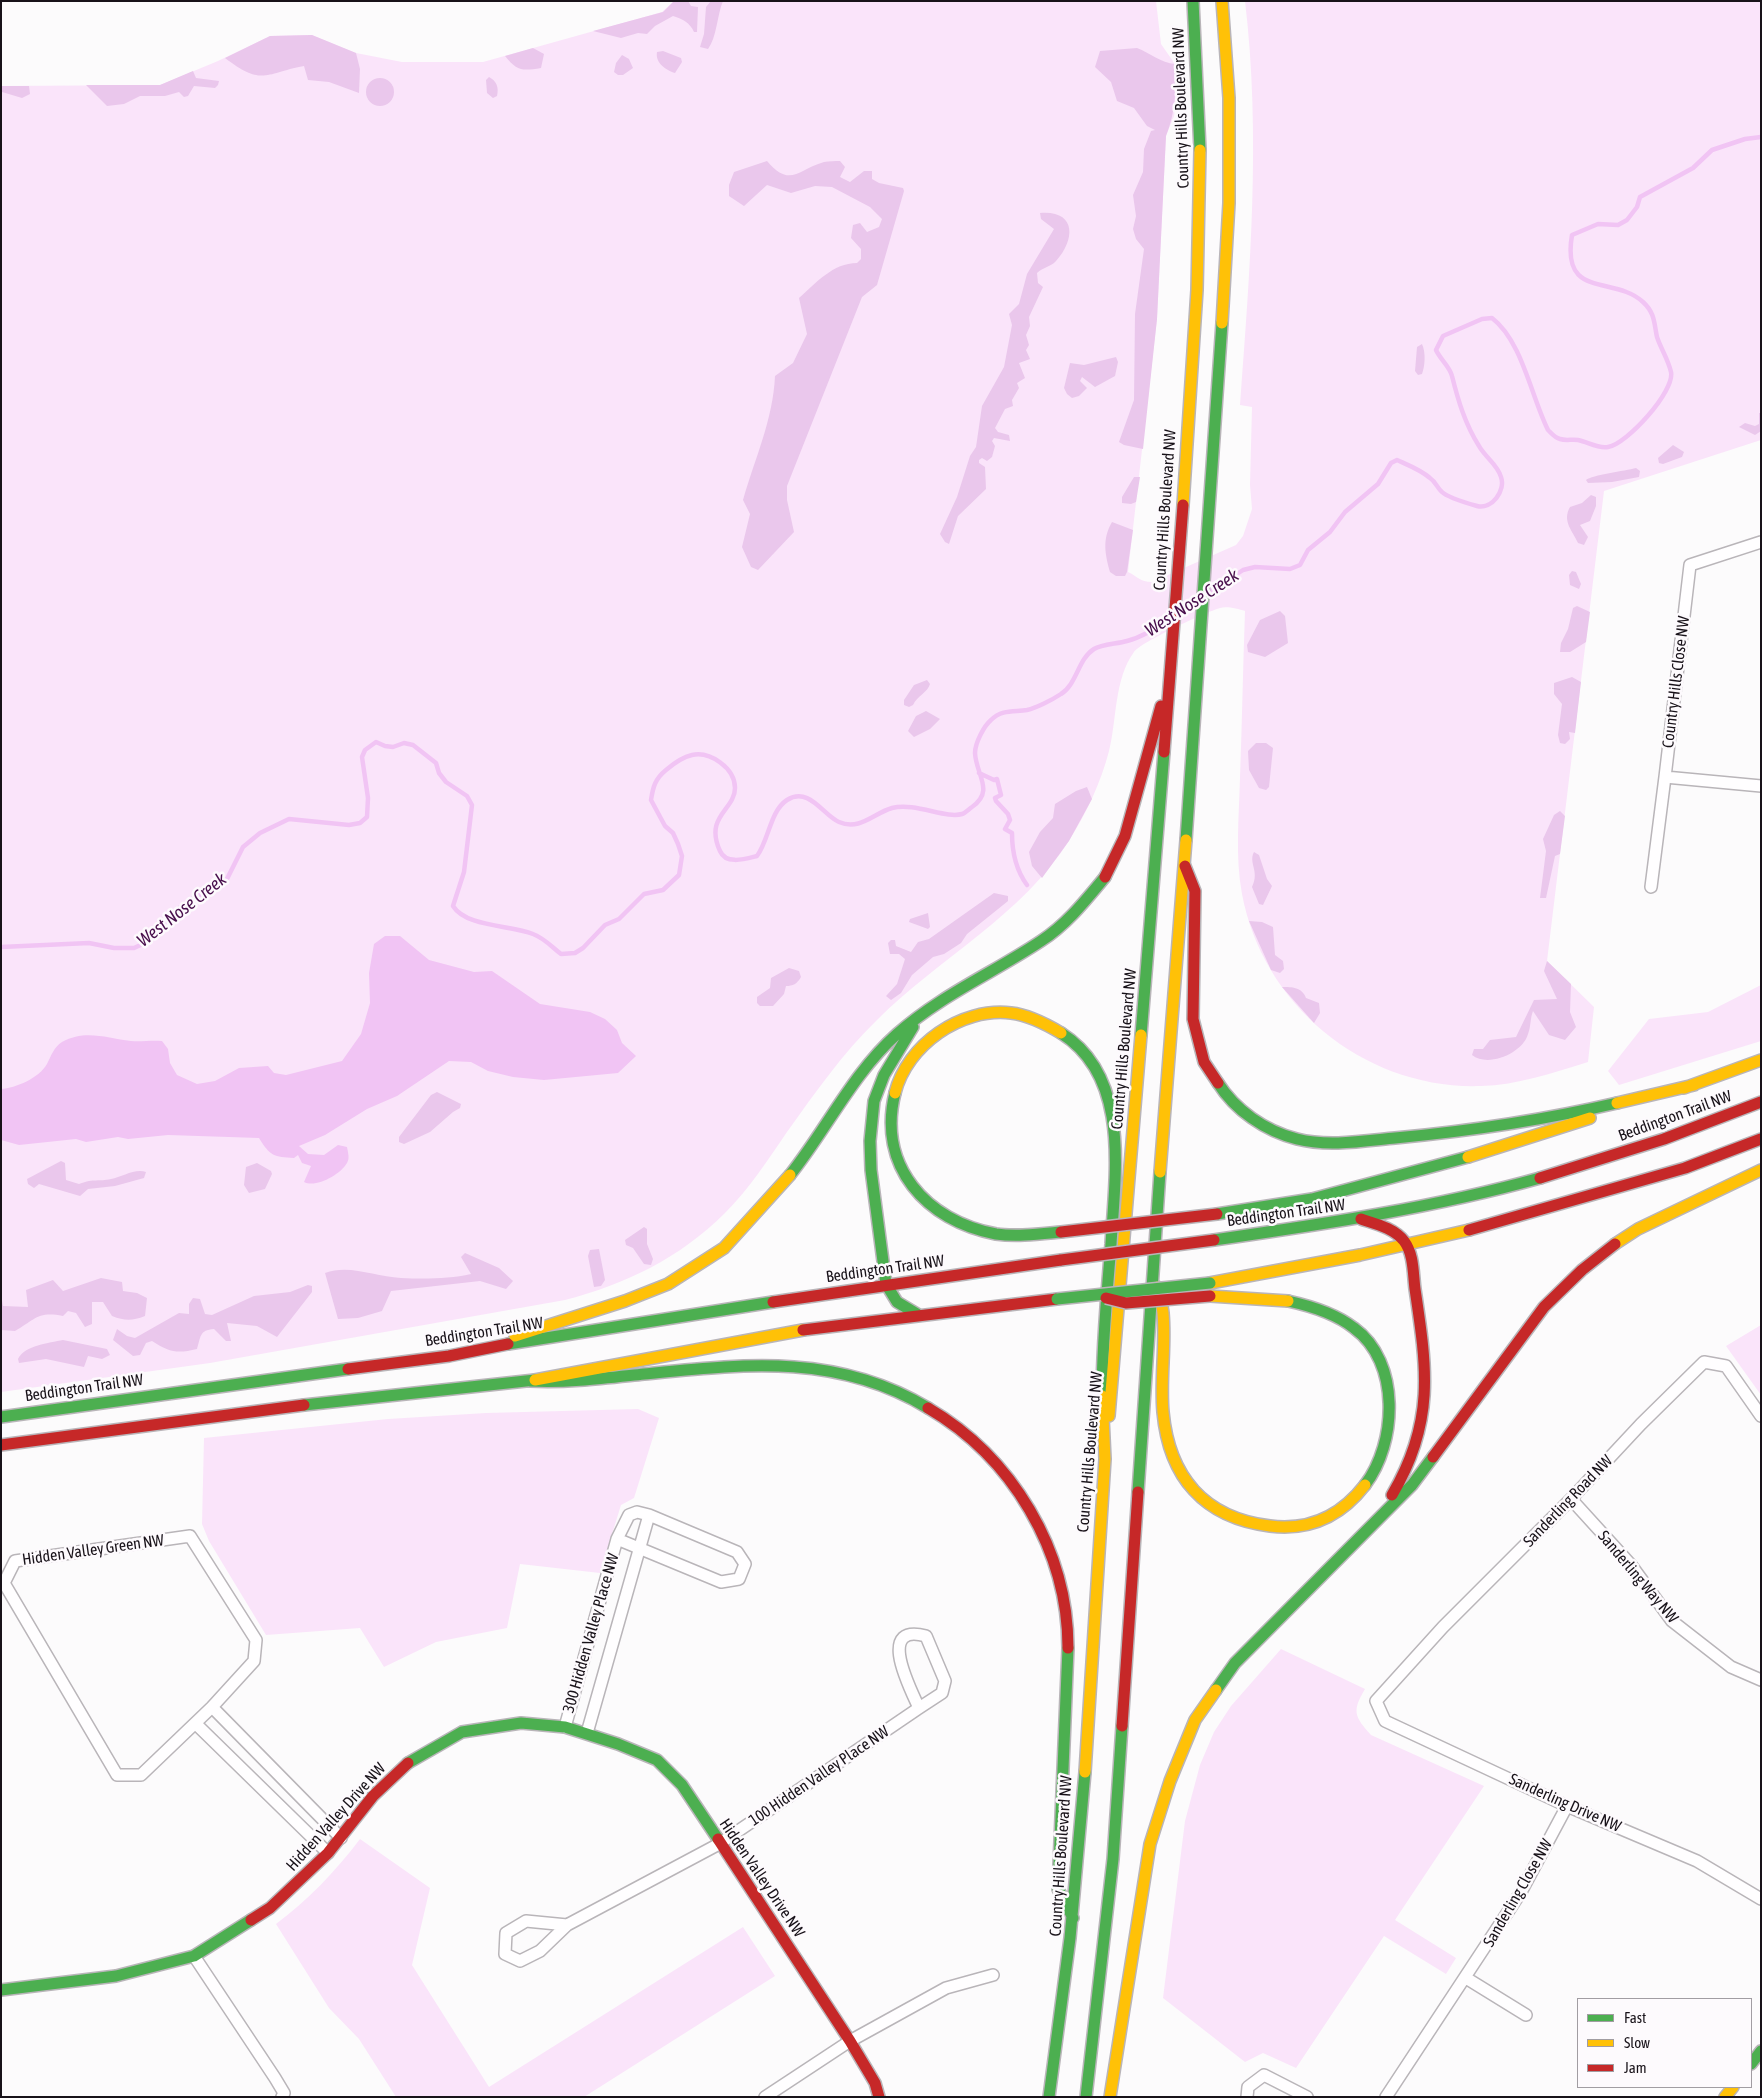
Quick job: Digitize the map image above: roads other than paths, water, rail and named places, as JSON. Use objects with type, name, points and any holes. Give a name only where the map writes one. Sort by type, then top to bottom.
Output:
[{"type":"main road","name":"Country Hills Boulevard NW","points":[[1049,2097],[1062,2014],[1073,1918],[1105,1459],[1131,1170],[1180,534],[1200,205],[1201,136],[1193,1]]},
{"type":"main road","points":[[1086,2097],[1113,1859],[1153,1271],[1201,658],[1229,202],[1229,98],[1222,1]]},
{"type":"main road","points":[[471,1350],[626,1301],[668,1284],[724,1248],[791,1174],[882,1049],[898,1033],[917,1021],[959,988],[1041,941],[1075,914],[1106,876],[1125,836],[1170,671]]},
{"type":"main road","points":[[1185,866],[1195,891],[1193,1019],[1204,1062],[1227,1098],[1257,1122],[1297,1139],[1352,1142],[1465,1131],[1590,1108],[1694,1085]]},
{"type":"main road","points":[[1105,1459],[1102,1398],[1116,1149],[1107,1094],[1094,1066],[1077,1043],[1036,1020],[1003,1013],[980,1015],[946,1026],[917,1051],[897,1086],[890,1116],[893,1145],[902,1173],[925,1203],[943,1217],[996,1234],[1061,1232],[1217,1214],[1312,1199],[1432,1168],[1694,1085],[1761,1060]]},
{"type":"main road","points":[[917,1021],[884,1075],[874,1101],[870,1125],[871,1170],[886,1284],[897,1302],[918,1314]]},
{"type":"main road","name":"Beddington Trail NW","points":[[1,1417],[178,1390],[449,1356],[471,1350],[886,1284],[1361,1219],[1539,1178],[1611,1156],[1761,1102]]},
{"type":"main road","points":[[1,1445],[364,1397],[530,1381],[818,1327],[918,1314],[1210,1283],[1282,1272],[1542,1212],[1687,1168],[1761,1139]]},
{"type":"main road","points":[[1110,2097],[1150,1844],[1170,1781],[1194,1720],[1235,1664],[1293,1603],[1363,1536],[1412,1485],[1544,1308],[1582,1270],[1614,1244],[1638,1229],[1761,1170]]},
{"type":"main road","points":[[1361,1219],[1388,1228],[1407,1244],[1424,1339],[1427,1390],[1415,1447],[1403,1479],[1363,1536]]},
{"type":"main road","points":[[1094,1295],[1126,1303],[1210,1296],[1281,1298],[1305,1304],[1355,1328],[1371,1346],[1381,1364],[1391,1408],[1377,1468],[1364,1490],[1324,1520],[1300,1527],[1256,1525],[1229,1516],[1207,1502],[1188,1486],[1177,1468],[1165,1432],[1160,1403],[1163,1315],[1153,1271]]},
{"type":"main road","points":[[530,1381],[554,1383],[695,1369],[768,1367],[813,1368],[842,1372],[893,1388],[924,1404],[965,1432],[993,1458],[1029,1505],[1046,1542],[1061,1590],[1068,1634],[1058,1889],[1073,1918]]},
{"type":"main road","name":"Hidden Valley Drive NW","points":[[1,1990],[116,1976],[194,1956],[270,1908],[328,1853],[373,1796],[410,1761],[462,1732],[521,1723],[565,1727],[587,1733],[657,1760],[682,1785],[850,2041],[875,2083],[879,2097]]},
{"type":"main road","points":[[1752,2063],[1761,2051]]},
{"type":"street","name":"Country Hills Close NW","points":[[1665,777],[1690,565],[1761,542]]},
{"type":"street","points":[[1652,887],[1665,777],[1761,786]]},
{"type":"street","name":"Sanderling Road NW","points":[[1376,1702],[1443,1627],[1704,1362],[1726,1366],[1761,1416]]},
{"type":"street","name":"Sanderling Way NW","points":[[1571,1499],[1631,1565],[1672,1621],[1732,1667],[1761,1680]]},
{"type":"street","name":"300 Hidden Valley Place NW","points":[[565,1727],[617,1539],[629,1515],[637,1512],[649,1515],[737,1552],[745,1564],[739,1580],[721,1582],[617,1539]]},
{"type":"street","name":"300 Hidden Valley Place NW","points":[[587,1733],[649,1515]]},
{"type":"street","name":"Hidden Valley Green NW","points":[[190,1536],[256,1640],[254,1661],[196,1724],[141,1775],[117,1775],[4,1583],[15,1561],[190,1536]]},
{"type":"street","name":"100 Hidden Valley Place NW","points":[[567,1925],[526,1921],[506,1933],[505,1954],[520,1961],[540,1951],[567,1925],[719,1844],[919,1708],[942,1692],[945,1681],[926,1636],[916,1633],[907,1636],[901,1642],[898,1659],[919,1708]]},
{"type":"street","name":"Sanderling Drive NW","points":[[1376,1702],[1385,1721],[1567,1806],[1697,1861],[1761,1899]]},
{"type":"street","points":[[212,1707],[341,1838]]},
{"type":"street","points":[[196,1724],[328,1853]]},
{"type":"street","name":"Sanderling Close NW","points":[[1386,2097],[1521,1892],[1567,1806]]},
{"type":"street","points":[[194,1956],[275,2078],[284,2093],[282,2097]]},
{"type":"street","points":[[764,2097],[850,2041],[946,1988],[993,1975]]},
{"type":"street","points":[[1466,1978],[1526,2015]]},
{"type":"street","points":[[1247,2097],[1248,2087],[1264,2075],[1307,2097]]},
{"type":"waterway","name":"West Nose Creek","points":[[1207,594],[1243,570],[1255,567],[1290,569],[1300,565],[1308,550],[1330,532],[1345,512],[1378,484],[1391,463],[1397,460],[1426,475],[1434,481],[1440,490],[1449,496],[1477,506],[1488,505],[1493,502],[1500,493],[1502,482],[1499,473],[1474,438],[1462,412],[1451,373],[1436,350],[1443,336],[1482,319],[1492,318],[1511,340],[1525,370],[1548,430],[1553,435],[1562,440],[1578,440],[1604,447],[1616,444],[1626,437],[1648,416],[1658,403],[1666,391],[1671,372],[1657,337],[1652,314],[1647,306],[1631,294],[1592,283],[1582,278],[1574,269],[1571,255],[1572,235],[1598,224],[1618,225],[1627,220],[1637,207],[1640,197],[1693,168],[1712,150],[1745,139],[1761,137]]},
{"type":"waterway","name":"West Nose Creek","points":[[1178,613],[1201,598]]},
{"type":"waterway","name":"West Nose Creek","points":[[1,947],[89,943],[114,948],[134,948],[145,943],[174,912],[187,902],[227,879],[243,847],[260,833],[289,819],[349,825],[360,823],[367,817],[368,798],[362,757],[365,750],[376,742],[393,747],[404,743],[413,745],[436,763],[439,773],[446,782],[467,796],[472,805],[464,872],[453,906],[459,913],[478,922],[533,934],[544,940],[561,954],[575,953],[583,948],[605,925],[619,919],[644,894],[663,890],[679,875],[682,856],[678,844],[673,833],[665,826],[651,800],[659,777],[682,759],[699,754],[714,758],[731,774],[735,788],[734,796],[718,821],[716,829],[716,839],[720,851],[731,860],[757,856],[777,811],[787,800],[795,797],[809,799],[839,822],[847,824],[860,823],[885,810],[901,807],[955,815],[962,814],[979,801],[982,795],[982,782],[976,761],[975,749],[980,735],[995,716],[1031,709],[1053,699],[1071,684],[1084,659],[1094,649],[1138,637],[1170,619]]},
{"type":"waterway","points":[[979,773],[994,780],[997,779],[1001,795],[995,798],[1008,814],[1010,820],[1005,829],[1012,833],[1015,860],[1027,885]]}]
